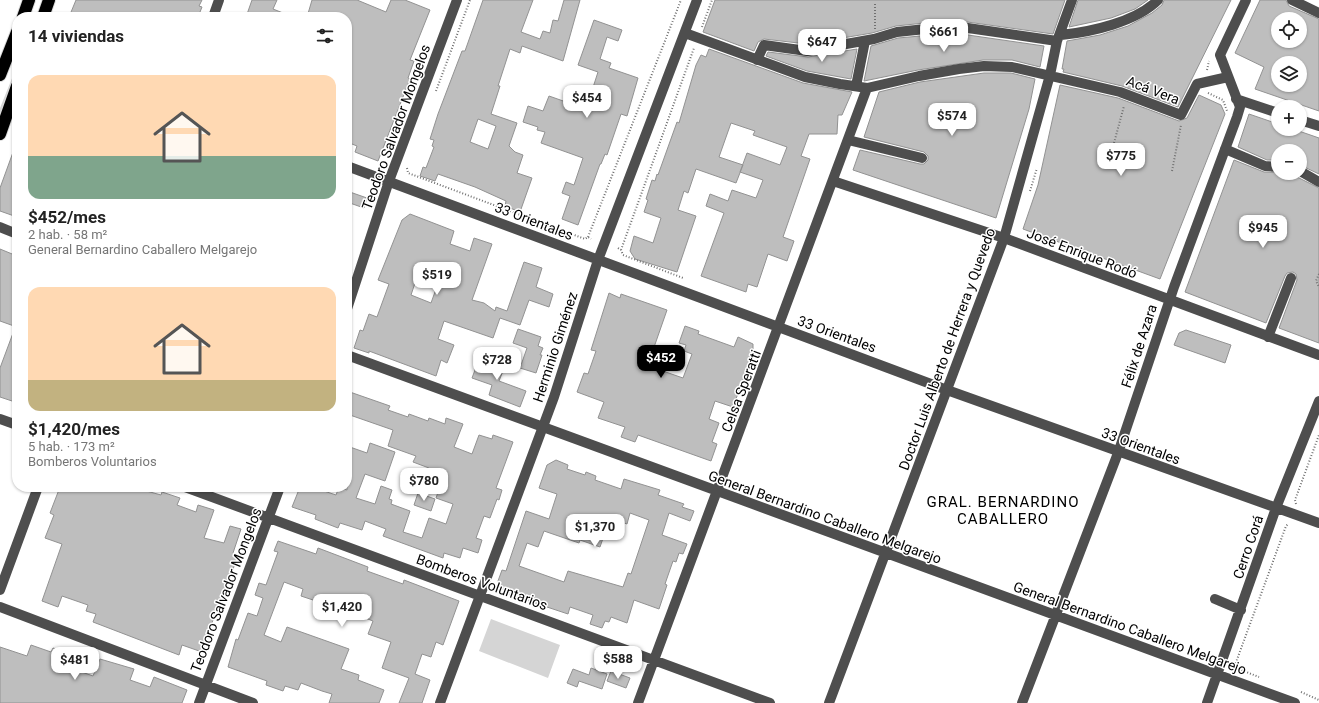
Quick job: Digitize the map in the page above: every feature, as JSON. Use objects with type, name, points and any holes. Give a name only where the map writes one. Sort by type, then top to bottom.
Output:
[{"type":"highway","points":[[24,12],[29,0]]},
{"type":"highway","points":[[44,12],[49,0]]},
{"type":"highway","points":[[0,75],[12,51]]},
{"type":"highway","points":[[0,134],[12,100]]},
{"type":"street","points":[[215,12],[219,0]]},
{"type":"street","name":"Teodoro Salvador Mongelos","points":[[352,294],[389,181],[457,0]]},
{"type":"street","name":"Herminio Giménez","points":[[440,703],[543,428],[598,260],[697,0]]},
{"type":"street","name":"Doctor Luis Alberto de Herrera y Quevedo","points":[[829,703],[1004,238],[1059,38],[1072,0]]},
{"type":"street","points":[[757,60],[764,45],[807,51],[870,40],[897,32],[954,26],[1059,38],[1123,21],[1149,9],[1158,0]]},
{"type":"street","name":"Félix de Azara","points":[[1022,703],[1118,453],[1169,301],[1240,107],[1220,55],[1246,0]]},
{"type":"street","points":[[1292,0],[1319,13]]},
{"type":"street","points":[[684,34],[805,77],[867,88]]},
{"type":"street","points":[[856,86],[870,40]]},
{"type":"street","name":"Acá Vera","points":[[867,88],[919,76],[984,66],[1012,67],[1123,93],[1181,116],[1197,84],[1202,84]]},
{"type":"street","points":[[1202,84],[1228,76]]},
{"type":"street","name":"Celsa Speratti","points":[[638,703],[718,492],[867,88]]},
{"type":"street","points":[[1236,99],[1271,110]]},
{"type":"street","points":[[1307,122],[1319,126]]},
{"type":"street","points":[[848,140],[922,158]]},
{"type":"street","points":[[1225,149],[1265,166],[1271,166]]},
{"type":"street","name":"33 Orientales","points":[[352,168],[1118,453],[1319,523]]},
{"type":"street","points":[[1307,175],[1319,182]]},
{"type":"street","name":"José Enrique Rodó","points":[[833,181],[1004,238],[1169,301],[1319,355]]},
{"type":"street","points":[[0,227],[12,232]]},
{"type":"street","points":[[1268,337],[1291,278]]},
{"type":"street","name":"General Bernardino Caballero Melgarejo","points":[[352,357],[885,554],[1295,703]]},
{"type":"street","name":"Cerro Corá","points":[[1207,703],[1276,508],[1319,401]]},
{"type":"street","points":[[0,419],[12,423]]},
{"type":"street","points":[[0,590],[36,492]]},
{"type":"street","name":"Bomberos Voluntarios","points":[[198,492],[770,703]]},
{"type":"street","name":"Teodoro Salvador Mongelos","points":[[198,703],[278,492]]},
{"type":"street","points":[[1215,599],[1241,610]]},
{"type":"street","points":[[0,607],[253,703]]},
{"type":"path","name":"Teodoro Salvador Mongelos","points":[[434,95],[470,0]]},
{"type":"path","points":[[588,237],[680,0]]},
{"type":"path","points":[[621,250],[712,0]]},
{"type":"path","points":[[870,40],[875,2]]},
{"type":"path","points":[[1209,58],[1210,63],[1200,89],[1223,100],[1228,114]]},
{"type":"path","points":[[1114,143],[1123,93]]},
{"type":"path","points":[[1172,171],[1181,125],[1181,116]]},
{"type":"path","name":"Teodoro Salvador Mongelos","points":[[407,169],[410,161]]},
{"type":"path","name":"33 Orientales","points":[[407,169],[408,173],[585,239],[588,237],[591,239]]},
{"type":"path","points":[[618,248],[621,250],[623,255],[688,280]]},
{"type":"path","points":[[1319,274],[1316,281],[1319,287]]},
{"type":"path","points":[[1297,503],[1295,500],[1319,435]]},
{"type":"path","name":"Cerro Corá","points":[[1236,668],[1235,665],[1286,526],[1289,524]]},
{"type":"shaded area","points":[[12,78],[12,84],[0,116],[0,108]]},
{"type":"shaded area","points":[[491,619],[560,645],[548,678],[479,651]]},
{"type":"building","points":[[76,0],[202,0],[199,6],[202,7],[200,12],[71,12]]},
{"type":"building","points":[[252,0],[277,0],[273,9],[280,12],[248,12]]},
{"type":"building","points":[[312,0],[357,0],[386,12],[391,0],[405,0],[430,10],[410,60],[414,61],[408,78],[410,79],[378,161],[355,152],[357,146],[352,144],[352,12],[308,12]]},
{"type":"building","points":[[483,0],[533,0],[521,32],[540,39],[543,31],[550,33],[553,20],[558,21],[564,0],[580,0],[563,61],[522,46],[520,53],[510,49],[498,86],[500,86],[491,114],[517,123],[509,146],[515,152],[523,155],[517,173],[532,178],[520,212],[505,206],[506,201],[475,187],[438,174],[435,181],[420,176],[423,167],[426,168],[434,147],[432,146],[434,140],[430,139],[438,114],[462,51],[465,51]],"holes":[[[478,119],[496,126],[488,149],[470,142]]]},
{"type":"building","points":[[715,0],[1065,0],[1053,34],[953,20],[896,26],[872,33],[807,44],[764,39],[758,42],[754,51],[703,32]]},
{"type":"building","points":[[1078,0],[1148,0],[1135,9],[1111,18],[1069,27]]},
{"type":"building","points":[[1164,0],[1231,0],[1178,107],[1122,86],[1063,72],[1064,69],[1062,69],[1067,41],[1100,35],[1128,26],[1152,13],[1162,5]]},
{"type":"building","points":[[1260,0],[1286,0],[1289,6],[1303,12],[1271,12],[1271,48],[1307,48],[1307,14],[1319,19],[1319,111],[1307,107],[1307,100],[1287,100],[1255,89],[1264,67],[1235,53]]},
{"type":"building","points":[[594,20],[622,30],[618,41],[607,37],[600,59],[611,63],[609,68],[638,78],[627,116],[621,114],[607,155],[605,154],[600,164],[578,225],[562,219],[570,196],[562,193],[566,182],[574,185],[583,158],[541,143],[545,132],[537,130],[538,127],[523,122],[528,106],[543,111],[549,96],[586,109],[598,72],[578,65]]},
{"type":"building","points":[[954,33],[1044,46],[1040,67],[1012,60],[983,60],[918,70],[864,81],[871,46],[898,38]]},
{"type":"building","points":[[709,49],[803,83],[852,92],[842,115],[838,115],[837,134],[809,134],[801,156],[810,159],[783,237],[794,241],[787,261],[768,254],[757,287],[748,284],[746,292],[701,276],[724,213],[706,206],[710,194],[728,201],[732,190],[756,198],[763,180],[740,172],[736,183],[696,169],[688,193],[684,191],[678,210],[696,216],[677,272],[635,259],[630,251],[634,236],[653,243],[661,218],[644,212],[648,200],[646,199],[652,180],[655,181],[657,174],[658,175],[677,122],[679,123],[696,65],[701,55],[706,57]],"holes":[[[731,123],[755,131],[753,135],[787,147],[780,165],[747,153],[743,165],[719,157]]]},
{"type":"building","points":[[857,49],[851,79],[807,71],[766,56],[768,52],[808,57]]},
{"type":"building","points":[[984,73],[1011,73],[1035,79],[1029,109],[996,218],[853,170],[860,150],[920,164],[924,164],[928,160],[928,156],[924,152],[864,137],[879,92],[920,82]]},
{"type":"building","points":[[1060,85],[1118,98],[1179,121],[1187,118],[1199,95],[1221,105],[1225,114],[1160,279],[1023,229],[1038,185]]},
{"type":"building","points":[[1249,114],[1271,122],[1271,136],[1307,136],[1307,134],[1319,138],[1319,174],[1307,168],[1307,144],[1271,144],[1271,160],[1267,160],[1238,147]]},
{"type":"building","points":[[12,155],[12,215],[0,211],[0,188]]},
{"type":"building","points":[[1234,160],[1264,172],[1271,172],[1271,180],[1303,180],[1319,188],[1319,343],[1279,328],[1297,280],[1296,274],[1293,272],[1287,273],[1285,276],[1266,323],[1185,292]]},
{"type":"building","points":[[352,193],[367,198],[364,208],[352,204]]},
{"type":"building","points":[[410,214],[454,231],[450,244],[470,251],[474,238],[492,244],[472,300],[484,303],[495,311],[496,307],[507,311],[524,262],[542,268],[536,287],[553,294],[549,307],[529,300],[520,325],[500,318],[493,338],[444,321],[438,339],[454,345],[447,363],[441,360],[436,376],[369,351],[369,353],[354,348],[360,330],[363,331],[369,314],[377,317],[389,284],[378,280],[402,220]],"holes":[[[419,271],[440,278],[431,303],[411,295]]]},
{"type":"building","points":[[0,249],[12,254],[12,325],[0,321]]},
{"type":"building","points":[[609,293],[620,298],[621,294],[667,310],[652,353],[661,357],[657,369],[683,378],[692,354],[684,351],[686,345],[679,343],[685,326],[699,331],[698,334],[734,347],[738,337],[753,344],[753,353],[733,407],[715,401],[709,419],[719,423],[712,442],[717,444],[711,461],[638,435],[635,442],[621,437],[625,427],[598,418],[604,402],[577,392],[584,373],[588,374],[596,351],[591,350]]},
{"type":"building","points":[[518,329],[541,337],[538,346],[543,348],[536,373],[520,368],[527,348],[513,343]]},
{"type":"building","points":[[1186,330],[1231,345],[1225,363],[1174,345],[1179,333]]},
{"type":"building","points":[[12,336],[12,401],[0,397],[0,368]]},
{"type":"building","points":[[481,354],[506,363],[499,381],[526,391],[520,407],[489,395],[492,385],[472,378]]},
{"type":"building","points":[[352,393],[390,406],[388,410],[408,417],[409,414],[428,421],[429,418],[445,424],[446,418],[463,424],[454,447],[472,454],[479,435],[492,439],[493,435],[513,442],[496,488],[502,490],[499,500],[497,499],[490,518],[484,516],[476,538],[482,540],[478,553],[463,548],[460,558],[444,553],[443,558],[383,536],[386,529],[365,521],[362,530],[340,523],[338,528],[315,519],[316,515],[292,507],[298,492],[327,492],[336,495],[337,492],[352,492],[352,448],[367,453],[370,443],[395,452],[385,481],[365,474],[356,498],[375,504],[381,486],[392,490],[389,499],[392,500],[391,504],[410,511],[403,532],[422,538],[429,518],[446,524],[453,504],[436,498],[443,478],[428,472],[429,468],[413,462],[416,456],[388,446],[393,430],[352,416]]},
{"type":"building","points":[[556,460],[568,465],[567,469],[585,475],[586,472],[596,476],[595,480],[621,489],[624,479],[660,490],[658,495],[684,504],[682,507],[694,511],[690,521],[669,513],[662,535],[687,544],[683,554],[679,553],[676,562],[673,561],[665,584],[667,585],[659,609],[634,600],[627,623],[611,617],[609,622],[605,621],[602,628],[590,624],[593,615],[570,607],[568,614],[505,593],[498,581],[502,570],[506,571],[526,511],[549,519],[557,494],[539,488],[547,465]],"holes":[[[630,513],[649,520],[631,574],[628,573],[623,587],[568,571],[564,582],[519,566],[527,543],[538,547],[544,531],[579,543],[580,540],[600,547],[610,518],[627,524]]]},
{"type":"building","points":[[58,492],[150,492],[161,495],[162,492],[180,498],[177,505],[196,512],[198,505],[214,510],[204,538],[224,543],[230,526],[241,529],[233,553],[238,555],[216,618],[214,617],[202,652],[182,645],[179,655],[93,622],[96,614],[86,611],[88,605],[62,596],[58,607],[42,601],[62,544],[45,538],[54,515],[50,513]]},
{"type":"building","points":[[418,493],[435,499],[431,511],[414,505]]},
{"type":"building","points":[[278,541],[316,554],[318,548],[368,567],[367,571],[403,584],[404,580],[459,601],[443,645],[436,642],[431,657],[422,654],[415,674],[430,680],[422,703],[399,703],[409,678],[382,668],[391,642],[368,634],[373,621],[355,614],[358,606],[337,598],[336,600],[330,598],[328,605],[301,596],[303,589],[284,582],[264,635],[281,642],[287,627],[349,649],[341,669],[359,675],[358,680],[384,690],[379,703],[329,703],[332,694],[301,683],[298,690],[285,686],[283,691],[266,685],[267,681],[228,667],[236,639],[238,640],[248,613],[257,616],[263,598],[255,595],[259,583],[266,585],[278,552],[274,551]]},
{"type":"building","points":[[31,645],[51,652],[53,648],[80,656],[76,670],[93,676],[100,659],[134,669],[130,680],[150,687],[154,677],[187,690],[182,703],[0,703],[0,647],[27,656]]},
{"type":"building","points":[[591,668],[607,674],[602,689],[579,681],[577,687],[567,683],[573,669],[589,675]]},
{"type":"building","points":[[611,671],[630,678],[626,688],[607,681]]},
{"type":"district","name":"GRAL. BERNARDINO CABALLERO","points":[[1003,510]]}]
